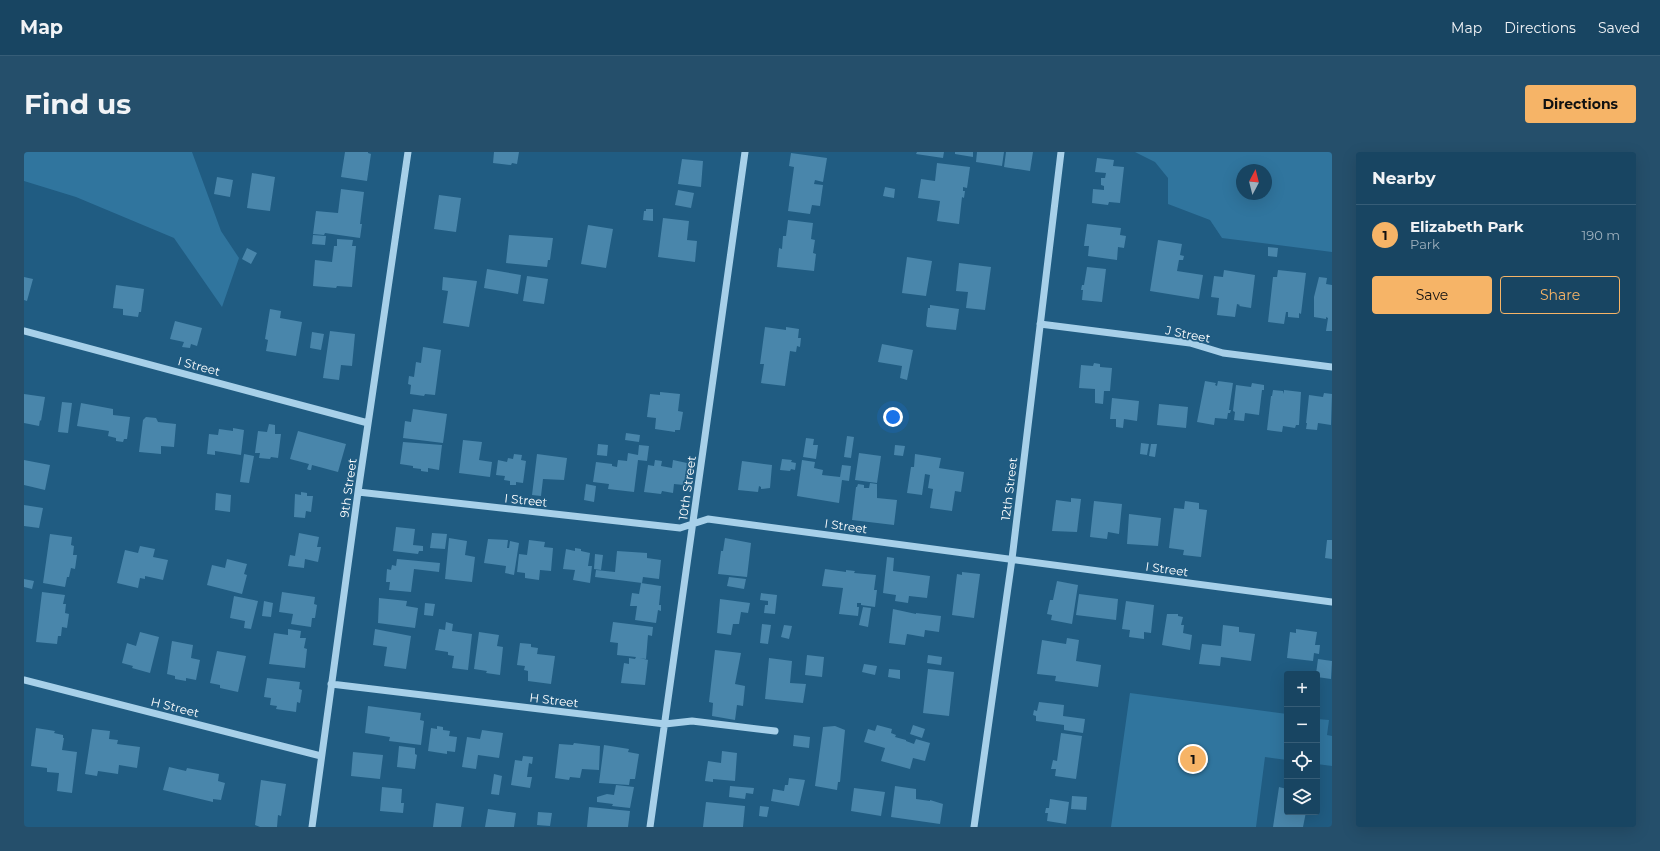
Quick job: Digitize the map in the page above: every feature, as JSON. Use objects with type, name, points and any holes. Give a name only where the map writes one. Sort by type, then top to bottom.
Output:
[{"type":"street","name":"9th Street","points":[[312,827],[358,492],[408,152]]},
{"type":"street","name":"10th Street","points":[[650,827],[745,152]]},
{"type":"street","name":"12th Street","points":[[974,827],[1012,560],[1061,152]]},
{"type":"street","name":"J Street","points":[[1040,324],[1190,343],[1223,353],[1332,367]]},
{"type":"street","name":"I Street","points":[[24,331],[368,423]]},
{"type":"street","name":"I Street","points":[[358,492],[680,528],[708,519],[1332,602]]},
{"type":"street","name":"H Street","points":[[24,680],[321,756]]},
{"type":"street","name":"H Street","points":[[331,684],[665,724],[692,722],[775,731]]},
{"type":"shaded area","points":[[24,152],[192,152],[221,231],[239,258],[222,307],[174,238],[76,197],[24,181]]},
{"type":"shaded area","points":[[1135,152],[1332,152],[1332,252],[1222,238],[1210,220],[1168,204],[1168,178],[1155,162]]},
{"type":"shaded area","points":[[1130,693],[1284,714],[1284,760],[1265,757],[1256,827],[1111,827]]},
{"type":"shaded area","points":[[1320,719],[1329,720],[1327,735],[1332,736],[1332,766],[1320,764]]},
{"type":"building","points":[[345,152],[368,152],[371,154],[367,181],[341,177]]},
{"type":"building","points":[[494,152],[519,152],[517,164],[512,163],[511,165],[493,163]]},
{"type":"building","points":[[917,152],[944,152],[943,158],[916,154]]},
{"type":"building","points":[[955,152],[973,152],[973,157],[955,154]]},
{"type":"building","points":[[977,152],[1004,152],[1002,166],[976,162]]},
{"type":"building","points":[[1006,152],[1033,152],[1030,171],[1004,167]]},
{"type":"building","points":[[791,153],[827,158],[823,182],[815,180],[814,184],[823,185],[820,206],[812,205],[810,214],[788,211],[794,167],[789,166]]},
{"type":"building","points":[[1097,158],[1114,160],[1113,166],[1124,167],[1120,203],[1109,202],[1108,205],[1092,203],[1093,189],[1104,190],[1104,186],[1101,185],[1101,178],[1105,178],[1106,173],[1095,172]]},
{"type":"building","points":[[682,159],[703,161],[701,187],[678,184]]},
{"type":"building","points":[[937,163],[970,167],[967,188],[963,187],[963,191],[965,191],[964,198],[962,197],[959,224],[937,221],[940,201],[918,198],[921,179],[935,181]]},
{"type":"building","points":[[252,173],[275,177],[270,211],[247,208]]},
{"type":"building","points":[[217,177],[233,180],[230,197],[214,194]]},
{"type":"building","points":[[885,187],[895,189],[894,198],[883,196]]},
{"type":"building","points":[[341,189],[364,192],[360,224],[362,224],[360,238],[325,233],[324,235],[313,234],[316,211],[338,213]]},
{"type":"building","points":[[678,190],[694,193],[691,208],[675,205]]},
{"type":"building","points":[[439,195],[461,198],[456,232],[434,229]]},
{"type":"building","points":[[646,209],[653,209],[653,221],[643,220],[644,211],[646,211]]},
{"type":"building","points":[[663,218],[689,221],[687,240],[697,241],[695,262],[658,257]]},
{"type":"building","points":[[788,220],[813,223],[811,239],[815,240],[813,253],[816,254],[814,271],[777,267],[779,248],[782,249],[783,236],[786,236]]},
{"type":"building","points":[[1087,224],[1121,228],[1120,235],[1126,236],[1124,248],[1118,247],[1117,260],[1088,256],[1089,246],[1084,246]]},
{"type":"building","points":[[588,225],[613,229],[606,268],[581,264]]},
{"type":"building","points":[[313,235],[326,236],[325,245],[312,244]]},
{"type":"building","points":[[509,235],[553,238],[550,260],[548,260],[547,267],[506,263]]},
{"type":"building","points":[[337,239],[353,240],[352,246],[356,246],[352,287],[337,286],[336,288],[313,286],[315,260],[332,262],[334,246],[337,246]]},
{"type":"building","points":[[1158,240],[1182,244],[1180,255],[1184,256],[1183,260],[1179,260],[1177,271],[1203,275],[1199,299],[1150,291]]},
{"type":"building","points":[[1268,247],[1278,248],[1277,257],[1268,256]]},
{"type":"building","points":[[247,248],[257,253],[251,264],[242,259]]},
{"type":"building","points":[[907,257],[932,261],[926,296],[902,293]]},
{"type":"building","points":[[959,263],[991,267],[985,310],[966,308],[968,292],[956,291]]},
{"type":"building","points":[[1087,267],[1106,269],[1102,302],[1082,300],[1083,290],[1081,290],[1082,285],[1084,285]]},
{"type":"building","points":[[487,269],[521,275],[518,294],[484,288]]},
{"type":"building","points":[[1224,270],[1255,275],[1251,308],[1239,306],[1240,305],[1237,304],[1235,317],[1217,315],[1219,298],[1211,297],[1214,276],[1223,277]]},
{"type":"building","points":[[1278,270],[1306,273],[1301,314],[1299,313],[1299,318],[1288,317],[1288,312],[1286,312],[1284,324],[1268,322],[1273,277],[1277,277]]},
{"type":"building","points":[[527,276],[548,279],[544,304],[523,301]]},
{"type":"building","points":[[24,277],[33,279],[27,301],[24,300]]},
{"type":"building","points":[[443,277],[477,281],[469,327],[443,323],[448,291],[442,290]]},
{"type":"building","points":[[1319,277],[1327,278],[1326,284],[1332,285],[1332,331],[1326,331],[1328,318],[1314,317],[1314,297]]},
{"type":"building","points":[[116,285],[144,289],[141,312],[139,312],[138,317],[123,315],[123,309],[113,308]]},
{"type":"building","points":[[930,305],[959,309],[956,330],[927,327],[928,308],[930,308]]},
{"type":"building","points":[[270,309],[281,311],[280,318],[302,322],[296,356],[266,351],[268,340],[265,339]]},
{"type":"building","points":[[175,321],[202,328],[197,346],[191,344],[190,348],[182,347],[184,342],[170,339]]},
{"type":"building","points":[[765,327],[786,330],[786,327],[799,329],[798,338],[801,338],[800,347],[797,346],[796,352],[790,351],[785,386],[761,383],[764,364],[760,364]]},
{"type":"building","points":[[330,331],[355,334],[352,366],[341,365],[339,380],[323,378]]},
{"type":"building","points":[[312,332],[324,334],[321,350],[310,348]]},
{"type":"building","points":[[882,344],[913,350],[907,380],[900,378],[902,366],[878,362]]},
{"type":"building","points":[[423,347],[441,350],[435,395],[425,394],[424,396],[410,394],[411,385],[408,384],[409,376],[414,377],[416,362],[421,363]]},
{"type":"building","points":[[1094,363],[1100,364],[1100,367],[1112,368],[1110,391],[1104,391],[1103,404],[1095,403],[1095,389],[1079,388],[1081,365],[1093,366]]},
{"type":"building","points":[[1205,381],[1216,383],[1215,385],[1217,386],[1218,381],[1233,383],[1229,410],[1231,410],[1230,413],[1228,413],[1227,419],[1215,418],[1214,425],[1197,422]]},
{"type":"building","points":[[1252,383],[1264,385],[1259,415],[1245,413],[1244,421],[1234,420],[1235,412],[1233,411],[1236,385],[1251,387]]},
{"type":"building","points":[[1273,390],[1283,391],[1284,394],[1284,390],[1301,392],[1299,425],[1296,425],[1295,428],[1283,426],[1282,432],[1267,430]]},
{"type":"building","points":[[660,392],[680,394],[678,411],[683,412],[680,430],[675,430],[675,432],[655,429],[656,418],[647,417],[650,394],[660,395]]},
{"type":"building","points":[[1324,393],[1332,394],[1331,425],[1318,423],[1317,430],[1306,429],[1309,395],[1323,397]]},
{"type":"building","points":[[24,394],[45,397],[39,426],[24,423]]},
{"type":"building","points":[[1112,398],[1139,401],[1137,421],[1124,419],[1123,428],[1116,427],[1116,419],[1110,419]]},
{"type":"building","points":[[62,402],[72,403],[68,433],[58,432]]},
{"type":"building","points":[[81,403],[113,409],[113,415],[130,417],[127,439],[124,439],[123,442],[116,441],[116,438],[108,436],[109,431],[77,426]]},
{"type":"building","points":[[1159,404],[1188,407],[1186,428],[1157,425]]},
{"type":"building","points":[[413,409],[447,414],[443,443],[403,438],[405,421],[411,422]]},
{"type":"building","points":[[146,417],[156,418],[158,422],[176,424],[174,447],[161,446],[161,454],[139,452],[143,420]]},
{"type":"building","points":[[269,424],[275,425],[275,434],[281,434],[278,458],[259,458],[260,453],[255,453],[258,431],[267,432]]},
{"type":"building","points":[[233,428],[244,430],[241,455],[215,451],[215,455],[207,454],[209,434],[218,435],[219,429],[233,431]]},
{"type":"building","points":[[298,431],[346,444],[338,472],[312,465],[311,470],[309,470],[307,469],[309,464],[290,459]]},
{"type":"building","points":[[626,433],[640,435],[639,442],[625,440]]},
{"type":"building","points":[[847,436],[854,437],[851,458],[844,457]]},
{"type":"building","points":[[806,438],[814,439],[813,445],[818,445],[816,459],[803,457]]},
{"type":"building","points":[[463,440],[482,442],[479,460],[492,462],[490,477],[459,473]]},
{"type":"building","points":[[403,442],[442,445],[439,470],[428,468],[428,472],[421,471],[421,469],[413,468],[413,466],[400,464]]},
{"type":"building","points":[[1141,443],[1149,444],[1147,455],[1140,454]]},
{"type":"building","points":[[598,444],[608,445],[607,456],[597,455]]},
{"type":"building","points":[[1151,444],[1157,444],[1155,457],[1149,456]]},
{"type":"building","points":[[639,445],[649,446],[647,461],[638,460],[634,492],[608,489],[609,484],[593,482],[596,462],[612,464],[612,466],[617,467],[618,460],[627,461],[628,453],[638,455]]},
{"type":"building","points":[[895,445],[905,446],[903,456],[894,455]]},
{"type":"building","points":[[859,453],[881,456],[877,483],[855,480]]},
{"type":"building","points":[[244,454],[254,456],[249,483],[240,482]]},
{"type":"building","points":[[514,454],[522,455],[521,460],[526,461],[523,483],[516,482],[516,485],[510,485],[510,481],[504,480],[505,476],[496,475],[498,460],[507,462],[508,458],[513,459]]},
{"type":"building","points":[[537,454],[567,458],[564,480],[543,479],[541,496],[532,495]]},
{"type":"building","points":[[915,454],[941,458],[939,468],[964,472],[961,492],[955,491],[952,511],[930,508],[933,489],[928,488],[930,475],[925,474],[922,495],[907,493],[911,467],[914,467]]},
{"type":"building","points":[[782,459],[792,460],[791,462],[796,463],[795,470],[780,470]]},
{"type":"building","points":[[24,460],[50,465],[45,490],[24,485]]},
{"type":"building","points":[[655,460],[662,461],[661,466],[672,468],[673,460],[687,463],[684,485],[674,484],[673,493],[662,491],[661,494],[644,492],[648,465],[654,466]]},
{"type":"building","points":[[802,460],[815,462],[814,468],[823,470],[822,475],[840,477],[842,465],[851,466],[849,481],[842,480],[839,503],[797,496]]},
{"type":"building","points":[[742,461],[772,465],[770,488],[761,489],[759,486],[758,492],[738,490]]},
{"type":"building","points":[[870,483],[877,484],[877,498],[897,500],[894,525],[852,520],[856,487],[858,484],[864,485],[864,488],[869,488]]},
{"type":"building","points":[[586,484],[596,486],[594,502],[584,500]]},
{"type":"building","points":[[301,492],[307,493],[307,496],[313,496],[311,512],[306,511],[305,518],[294,517],[295,494],[301,495]]},
{"type":"building","points":[[216,493],[231,495],[230,512],[215,510]]},
{"type":"building","points":[[1071,498],[1081,499],[1077,532],[1052,531],[1056,500],[1071,502]]},
{"type":"building","points":[[1094,501],[1122,504],[1119,534],[1108,532],[1107,539],[1090,537]]},
{"type":"building","points":[[1185,501],[1199,503],[1199,509],[1207,510],[1201,557],[1183,555],[1184,550],[1169,548],[1174,508],[1184,509]]},
{"type":"building","points":[[24,505],[43,508],[39,528],[24,526]]},
{"type":"building","points":[[1129,514],[1161,518],[1158,546],[1127,544]]},
{"type":"building","points":[[396,527],[415,529],[413,545],[423,546],[423,551],[419,551],[418,554],[393,551]]},
{"type":"building","points":[[299,533],[319,537],[317,547],[321,547],[318,562],[305,559],[304,568],[288,566],[290,555],[295,556]]},
{"type":"building","points":[[432,533],[447,534],[445,549],[430,548]]},
{"type":"building","points":[[50,534],[72,537],[71,545],[74,546],[73,555],[77,555],[75,569],[71,568],[65,587],[43,583]]},
{"type":"building","points":[[449,538],[467,541],[465,555],[475,557],[472,582],[445,579]]},
{"type":"building","points":[[725,538],[751,543],[747,577],[718,574],[721,551],[723,551]]},
{"type":"building","points":[[488,539],[508,540],[507,548],[509,548],[510,541],[519,543],[514,575],[505,573],[506,566],[484,563]]},
{"type":"building","points":[[529,540],[545,542],[544,547],[553,548],[551,571],[540,570],[539,580],[525,578],[525,573],[517,572],[519,554],[527,555]]},
{"type":"building","points":[[1327,540],[1332,540],[1332,559],[1325,558]]},
{"type":"building","points":[[140,546],[155,549],[153,557],[168,560],[163,580],[145,576],[145,579],[140,578],[138,588],[117,583],[125,550],[138,553]]},
{"type":"building","points":[[575,548],[590,553],[588,566],[592,566],[590,583],[573,580],[575,570],[563,569],[566,549],[575,551]]},
{"type":"building","points":[[617,551],[647,553],[647,558],[661,560],[659,579],[643,577],[642,583],[595,577],[596,570],[615,572]]},
{"type":"building","points":[[595,554],[603,555],[601,570],[594,569]]},
{"type":"building","points":[[887,557],[894,558],[893,571],[930,576],[927,598],[909,596],[908,603],[895,601],[896,595],[883,593]]},
{"type":"building","points":[[227,559],[247,564],[244,574],[247,575],[242,594],[207,585],[212,565],[225,568]]},
{"type":"building","points":[[397,559],[440,563],[439,572],[414,569],[411,592],[389,590],[390,582],[386,582],[387,569],[391,570],[392,565],[396,566]]},
{"type":"building","points":[[825,569],[846,572],[846,570],[855,571],[854,573],[876,575],[874,590],[877,590],[875,607],[857,603],[857,607],[859,607],[858,616],[839,614],[843,588],[822,586]]},
{"type":"building","points":[[962,572],[980,574],[974,618],[952,615],[957,574],[962,575]]},
{"type":"building","points":[[729,577],[746,579],[744,589],[727,586]]},
{"type":"building","points":[[24,579],[34,581],[32,589],[24,587]]},
{"type":"building","points":[[1057,581],[1078,585],[1072,624],[1051,620],[1052,615],[1047,614],[1050,600],[1053,600]]},
{"type":"building","points":[[641,583],[661,586],[659,605],[661,605],[661,611],[658,610],[656,623],[635,620],[637,606],[630,606],[632,593],[639,594]]},
{"type":"building","points":[[42,592],[65,595],[63,604],[66,604],[65,613],[69,614],[67,628],[62,627],[61,636],[58,636],[57,644],[36,642]]},
{"type":"building","points":[[282,592],[315,597],[314,604],[317,605],[315,618],[312,618],[311,627],[291,624],[293,614],[279,612]]},
{"type":"building","points":[[761,593],[777,595],[775,614],[764,613],[765,605],[768,605],[768,601],[760,600]]},
{"type":"building","points":[[1079,594],[1118,599],[1116,620],[1076,615]]},
{"type":"building","points":[[234,596],[258,601],[251,629],[244,628],[245,621],[230,618]]},
{"type":"building","points":[[379,598],[407,601],[406,606],[418,608],[415,628],[378,623]]},
{"type":"building","points":[[720,599],[750,603],[748,613],[741,612],[739,624],[733,624],[731,635],[717,633]]},
{"type":"building","points":[[264,601],[273,603],[271,617],[262,616]]},
{"type":"building","points":[[1126,601],[1154,605],[1151,633],[1144,632],[1144,639],[1129,637],[1130,630],[1122,629]]},
{"type":"building","points":[[425,603],[435,604],[433,616],[424,615]]},
{"type":"building","points":[[863,607],[871,608],[868,627],[859,625]]},
{"type":"building","points":[[893,609],[916,614],[941,616],[939,632],[925,630],[924,637],[907,634],[905,645],[889,643]]},
{"type":"building","points":[[1167,614],[1178,614],[1178,616],[1183,617],[1181,625],[1184,625],[1183,633],[1192,635],[1190,650],[1162,645]]},
{"type":"building","points":[[446,622],[453,624],[452,631],[472,634],[468,670],[452,668],[454,656],[448,655],[448,652],[435,650],[439,629],[445,630]]},
{"type":"building","points":[[613,622],[653,627],[652,636],[648,635],[646,659],[640,658],[648,660],[645,685],[621,683],[624,663],[629,664],[629,658],[635,659],[636,657],[617,655],[618,643],[610,642]]},
{"type":"building","points":[[762,624],[771,625],[768,644],[760,643]]},
{"type":"building","points":[[784,625],[792,626],[789,639],[781,637]]},
{"type":"building","points":[[1223,625],[1239,627],[1239,632],[1255,634],[1251,661],[1221,657],[1220,666],[1199,664],[1202,644],[1221,646]]},
{"type":"building","points":[[288,629],[301,631],[300,638],[306,638],[304,648],[307,649],[305,668],[269,664],[274,633],[288,635]]},
{"type":"building","points":[[375,629],[411,636],[406,669],[384,666],[387,647],[373,645]]},
{"type":"building","points":[[1296,629],[1317,632],[1315,645],[1320,645],[1319,654],[1314,653],[1313,661],[1287,658],[1290,632],[1296,633]]},
{"type":"building","points":[[140,632],[159,637],[150,673],[132,668],[133,666],[122,663],[127,643],[136,646]]},
{"type":"building","points":[[479,632],[499,635],[497,646],[503,647],[500,675],[474,669]]},
{"type":"building","points":[[1067,638],[1079,640],[1076,661],[1101,665],[1098,687],[1055,681],[1056,676],[1037,674],[1042,640],[1066,644]]},
{"type":"building","points":[[172,641],[193,645],[191,658],[200,660],[196,680],[186,678],[186,681],[175,679],[175,676],[167,674]]},
{"type":"building","points":[[520,643],[531,644],[531,647],[538,648],[537,654],[555,656],[551,684],[528,681],[528,671],[524,670],[525,666],[517,665]]},
{"type":"building","points":[[715,650],[741,653],[735,684],[745,686],[743,706],[737,705],[735,720],[712,716],[713,703],[709,702]]},
{"type":"building","points":[[217,651],[246,656],[238,692],[220,688],[220,685],[210,683]]},
{"type":"building","points":[[807,655],[824,657],[822,677],[805,675]]},
{"type":"building","points":[[928,655],[942,657],[941,665],[927,663]]},
{"type":"building","points":[[769,658],[792,661],[790,683],[806,684],[803,703],[765,699]]},
{"type":"building","points":[[1318,659],[1332,661],[1331,679],[1320,677],[1320,671],[1316,671]]},
{"type":"building","points":[[864,664],[877,666],[875,675],[862,672]]},
{"type":"building","points":[[889,669],[900,670],[900,679],[888,677]]},
{"type":"building","points":[[928,669],[954,672],[949,716],[923,713]]},
{"type":"building","points":[[267,678],[300,682],[299,689],[302,690],[300,703],[297,702],[296,712],[276,709],[277,706],[270,705],[271,698],[264,697]]},
{"type":"building","points":[[1039,702],[1064,705],[1063,716],[1085,719],[1083,733],[1064,730],[1064,725],[1036,721],[1036,716],[1033,715],[1034,710],[1037,711]]},
{"type":"building","points":[[368,706],[421,713],[420,720],[424,721],[421,745],[389,741],[390,737],[365,733]]},
{"type":"building","points":[[877,725],[892,729],[891,733],[896,735],[895,737],[914,744],[916,739],[930,743],[925,761],[913,758],[910,769],[881,761],[885,748],[864,742],[868,729],[875,731]]},
{"type":"building","points":[[913,725],[925,729],[922,738],[910,734]]},
{"type":"building","points":[[437,726],[443,727],[443,730],[450,731],[449,736],[457,737],[455,752],[447,751],[447,754],[428,751],[431,728],[437,729]]},
{"type":"building","points":[[835,726],[845,730],[840,782],[838,782],[837,790],[815,786],[823,727]]},
{"type":"building","points":[[36,728],[55,731],[54,733],[63,735],[62,750],[77,752],[72,793],[57,791],[59,773],[47,772],[47,768],[31,766]]},
{"type":"building","points":[[92,729],[110,731],[109,739],[118,740],[117,744],[140,747],[137,768],[119,765],[118,774],[98,771],[97,776],[85,774]]},
{"type":"building","points":[[482,730],[503,733],[499,758],[478,755],[476,769],[462,767],[467,737],[480,739]]},
{"type":"building","points":[[1061,733],[1082,736],[1076,779],[1055,776],[1056,769],[1051,769],[1053,760],[1057,761]]},
{"type":"building","points":[[794,735],[810,737],[809,748],[793,746]]},
{"type":"building","points":[[574,743],[600,746],[599,770],[582,769],[580,778],[570,777],[569,780],[555,778],[559,744],[573,745]]},
{"type":"building","points":[[604,745],[629,749],[628,752],[639,754],[635,779],[630,779],[629,785],[599,783]]},
{"type":"building","points":[[399,746],[415,748],[415,754],[417,755],[415,769],[397,767]]},
{"type":"building","points":[[722,751],[737,753],[735,781],[713,779],[713,782],[705,781],[708,761],[721,763]]},
{"type":"building","points":[[353,752],[383,755],[380,779],[351,776]]},
{"type":"building","points":[[523,756],[533,757],[532,764],[529,763],[527,777],[532,777],[530,788],[511,785],[515,760],[522,761]]},
{"type":"building","points":[[169,767],[186,771],[187,768],[219,774],[218,781],[225,783],[221,800],[213,799],[213,802],[163,790]]},
{"type":"building","points":[[494,774],[502,776],[499,795],[491,794]]},
{"type":"building","points":[[789,778],[805,780],[799,806],[771,801],[773,789],[784,791],[785,785],[788,785]]},
{"type":"building","points":[[261,780],[286,784],[281,816],[278,815],[277,827],[260,827],[255,825]]},
{"type":"building","points":[[616,785],[634,787],[630,808],[612,806],[613,804],[597,802],[597,797],[607,794],[614,795]]},
{"type":"building","points":[[730,786],[754,788],[753,794],[746,793],[745,799],[729,797]]},
{"type":"building","points":[[895,786],[916,789],[916,799],[930,800],[943,804],[940,824],[891,817]]},
{"type":"building","points":[[382,787],[402,789],[401,803],[404,803],[403,813],[380,811]]},
{"type":"building","points":[[1279,787],[1284,788],[1284,815],[1305,815],[1303,827],[1273,827]]},
{"type":"building","points":[[854,788],[885,792],[881,816],[851,811]]},
{"type":"building","points":[[1072,796],[1087,797],[1086,810],[1071,809]]},
{"type":"building","points":[[1050,799],[1069,802],[1066,824],[1047,821],[1048,813],[1045,813],[1046,808],[1049,808]]},
{"type":"building","points":[[706,802],[745,806],[743,827],[703,827]]},
{"type":"building","points":[[436,803],[464,807],[461,827],[433,827]]},
{"type":"building","points":[[760,806],[769,807],[767,817],[759,816]]},
{"type":"building","points":[[589,807],[630,811],[628,827],[587,827]]},
{"type":"building","points":[[488,809],[516,813],[514,827],[485,827]]},
{"type":"building","points":[[538,812],[552,813],[550,826],[537,825]]},
{"type":"place","name":"Elizabeth Park","points":[[1193,759]]}]
